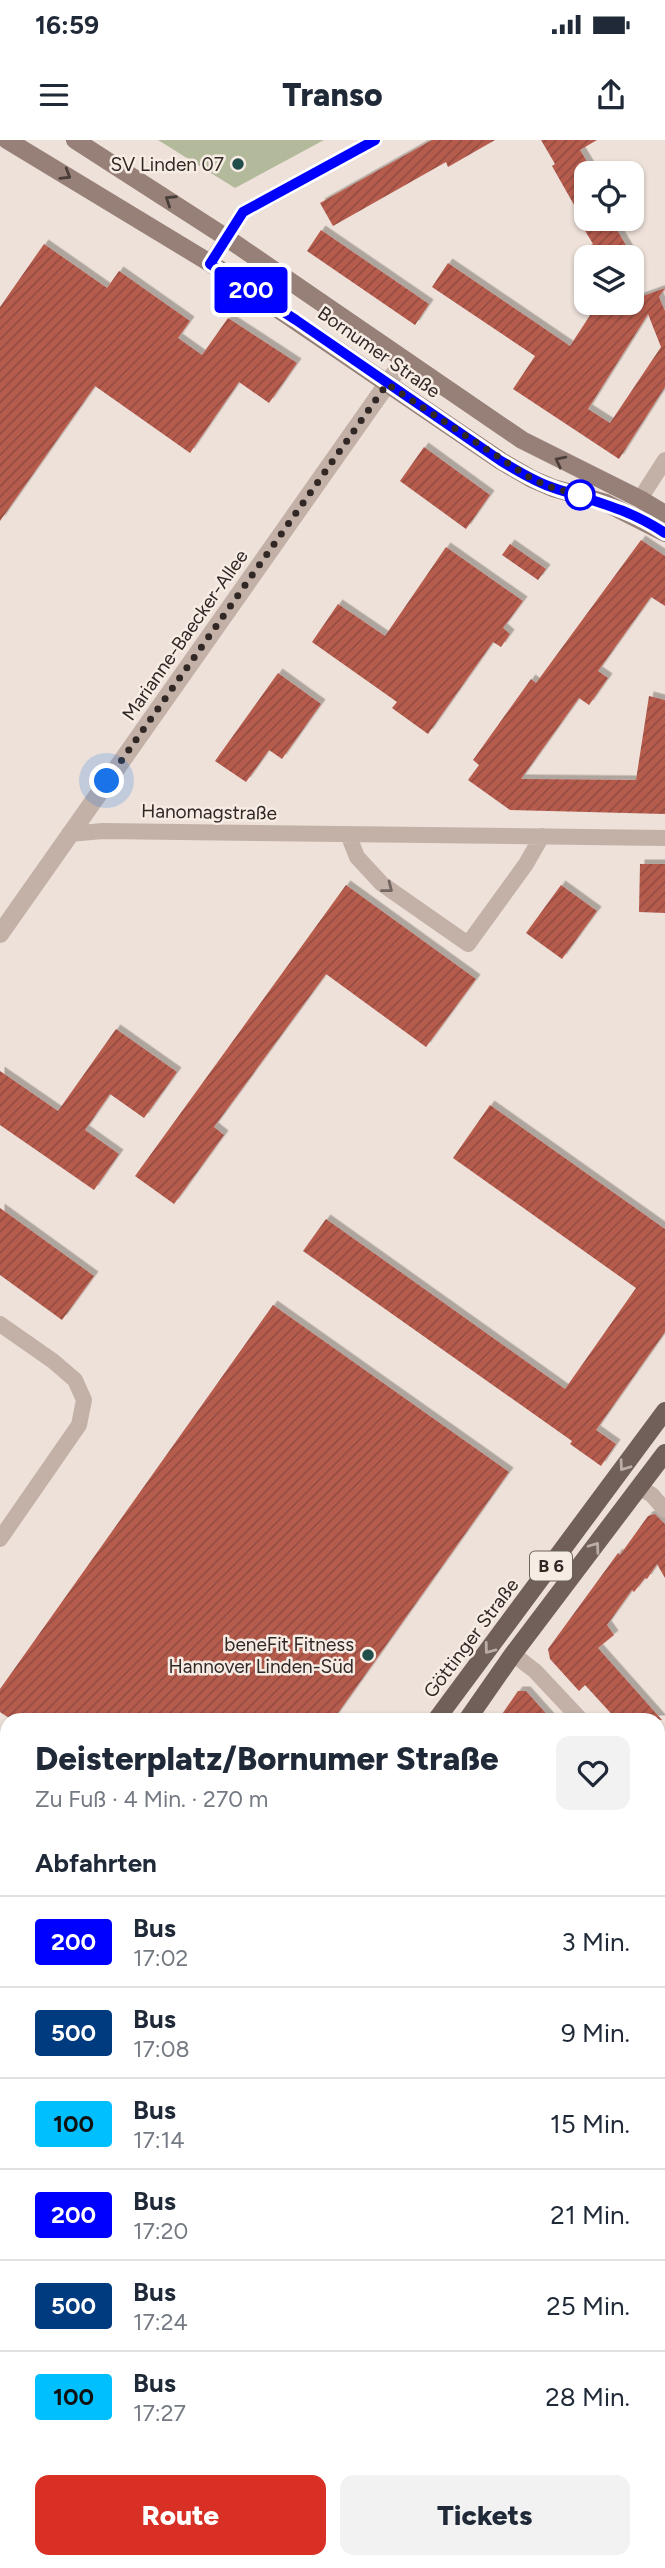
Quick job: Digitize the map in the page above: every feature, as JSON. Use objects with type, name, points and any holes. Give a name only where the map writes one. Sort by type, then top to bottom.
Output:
[{"type":"main road","name":"Bornumer Straße","points":[[75,140],[227,238],[522,440],[665,514]]},
{"type":"main road","name":"Bornumer Straße","points":[[16,142],[210,264],[532,479],[606,503],[665,533]]},
{"type":"main road","name":"Göttinger Straße","points":[[441,1713],[665,1412]]},
{"type":"main road","name":"B 6","points":[[472,1713],[665,1452]]},
{"type":"street","points":[[210,264],[243,212],[375,140]]},
{"type":"street","name":"Marianne-Baecker-Allee","points":[[0,934],[404,360]]},
{"type":"street","points":[[640,499],[665,460]]},
{"type":"street","name":"Hanomagstraße","points":[[69,834],[103,831],[665,838]]},
{"type":"street","points":[[348,834],[357,857],[382,884],[468,944],[526,864],[542,836]]},
{"type":"street","points":[[0,1324],[75,1380],[84,1400],[79,1425],[0,1539]]},
{"type":"street","points":[[639,1487],[652,1495],[665,1510]]},
{"type":"street","points":[[513,1654],[535,1671],[574,1713]]},
{"type":"green space","name":"SV Linden 07","points":[[158,140],[324,140],[235,188]]},
{"type":"building","points":[[432,140],[495,140],[448,167],[446,162],[333,226],[320,203]]},
{"type":"building","points":[[541,140],[597,140],[580,150],[587,161],[574,161],[574,205],[552,166],[555,164]]},
{"type":"building","points":[[321,230],[429,304],[415,325],[307,251]]},
{"type":"building","points":[[585,231],[618,231],[626,245],[591,245],[593,244]]},
{"type":"building","points":[[44,244],[107,288],[119,271],[190,321],[178,338],[202,355],[228,318],[297,363],[269,403],[239,382],[190,453],[95,386],[0,521],[0,307]]},
{"type":"building","points":[[448,263],[570,346],[590,315],[644,315],[644,296],[665,288],[659,297],[665,311],[665,387],[619,459],[513,389],[535,356],[432,287]],"holes":[[[648,314],[661,347],[610,423],[588,409]]]},
{"type":"building","points":[[424,447],[490,495],[466,529],[400,481]]},
{"type":"building","points":[[641,540],[665,556],[665,606],[651,597],[598,671],[608,678],[589,705],[579,698],[521,779],[636,780],[649,696],[665,700],[665,814],[510,810],[468,780],[479,765],[473,760],[531,679],[536,683]]},
{"type":"building","points":[[510,544],[546,569],[538,580],[502,555]]},
{"type":"building","points":[[446,547],[523,601],[503,628],[510,634],[501,647],[493,642],[428,734],[392,708],[397,702],[312,642],[338,604],[385,636]]},
{"type":"building","points":[[278,673],[321,704],[282,759],[269,750],[246,782],[215,761]]},
{"type":"building","points":[[640,864],[665,864],[665,913],[639,912]]},
{"type":"building","points":[[346,885],[476,979],[426,1047],[326,974],[214,1127],[224,1135],[174,1204],[135,1176]]},
{"type":"building","points":[[561,885],[597,911],[562,959],[526,933]]},
{"type":"building","points":[[116,1029],[177,1072],[144,1118],[110,1094],[85,1130],[119,1154],[94,1190],[0,1125],[0,1071],[58,1111]]},
{"type":"building","points":[[490,1105],[665,1229],[665,1332],[596,1430],[616,1444],[601,1466],[570,1444],[572,1441],[303,1251],[326,1219],[565,1389],[636,1288],[453,1158]]},
{"type":"building","points":[[0,1208],[94,1276],[62,1320],[0,1275]]},
{"type":"building","points":[[273,1305],[509,1472],[338,1713],[2,1713],[0,1689]]},
{"type":"building","points":[[655,1514],[665,1524],[665,1578],[657,1564],[647,1579],[645,1578],[634,1592],[632,1590],[607,1625],[614,1635],[598,1648],[656,1713],[611,1713],[585,1685],[579,1691],[550,1659],[548,1649],[648,1516]]},
{"type":"building","points":[[518,1691],[526,1691],[546,1713],[503,1713]]},
{"type":"bus line","name":"200","points":[[375,140],[243,212],[210,264],[501,461],[553,488],[630,513],[665,533]]},
{"type":"place","name":"SV Linden 07","points":[[238,164]]},
{"type":"place","name":"beneFit Fitness Hannover Linden-Süd","points":[[368,1655]]},
{"type":"route","points":[[107,781],[387,384],[532,479],[580,495]]}]
